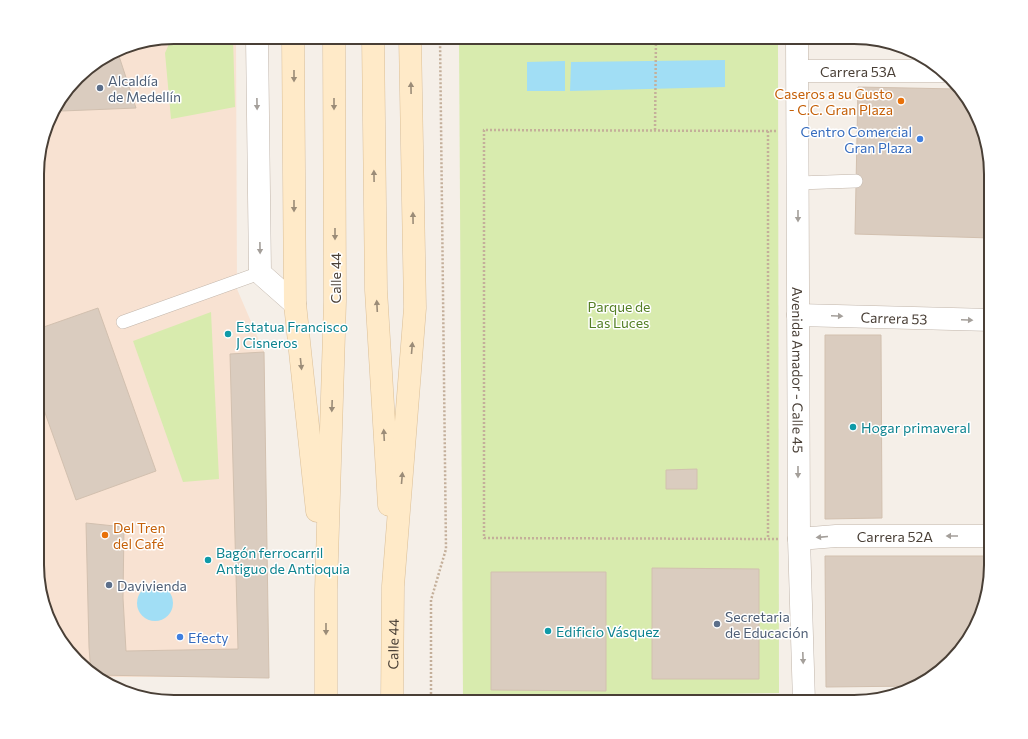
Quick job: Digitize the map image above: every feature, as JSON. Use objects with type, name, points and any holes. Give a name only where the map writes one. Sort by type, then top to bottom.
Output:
[{"type":"main road","name":"Calle 44","points":[[293,44],[295,304],[326,590]]},
{"type":"main road","name":"Calle 44","points":[[326,695],[326,590],[335,301],[334,44]]},
{"type":"main road","name":"Calle 44","points":[[373,44],[376,290],[393,586],[392,695]]},
{"type":"main road","name":"Calle 44","points":[[393,586],[415,308],[410,44]]},
{"type":"street","points":[[256,44],[260,273],[295,304]]},
{"type":"street","name":"Avenida Amador - Calle 45","points":[[797,44],[799,540],[804,695]]},
{"type":"street","name":"Carrera 53A","points":[[798,71],[933,71]]},
{"type":"street","name":"Carrera 53","points":[[798,315],[984,320]]},
{"type":"street","name":"Carrera 52A","points":[[799,540],[836,536],[984,536]]},
{"type":"lane","points":[[798,183],[856,181]]},
{"type":"lane","points":[[123,322],[260,273]]},
{"type":"path","points":[[431,695],[431,600],[446,549],[440,44]]},
{"type":"path","points":[[656,44],[656,130]]},
{"type":"path","points":[[798,130],[484,130],[484,538],[799,540]]},
{"type":"path","points":[[768,130],[768,539]]},
{"type":"shaded area","points":[[236,44],[237,289],[264,352],[267,677],[108,677],[76,651],[61,630],[51,607],[44,573],[44,174],[48,141],[61,109],[88,76],[117,57],[141,48],[157,45]]},
{"type":"green space","points":[[169,44],[233,44],[235,107],[171,119],[165,53]]},
{"type":"green space","name":"Parque de Las Luces","points":[[459,44],[778,44],[779,693],[653,695],[463,695]]},
{"type":"green space","points":[[211,312],[219,479],[183,482],[133,341]]},
{"type":"water","points":[[725,60],[725,87],[570,91],[571,62]]},
{"type":"water","points":[[565,61],[565,91],[527,91],[527,62]]},
{"type":"water","points":[[155,585],[168,590],[173,603],[168,616],[155,621],[142,616],[137,603],[142,590]]},
{"type":"building","name":"Alcaldía de Medellín","points":[[119,56],[136,108],[62,111],[61,109],[71,95],[88,76],[109,61]]},
{"type":"building","name":"Centro Comercial Gran Plaza","points":[[858,87],[952,89],[971,117],[980,141],[984,166],[984,238],[855,234]]},
{"type":"building","points":[[98,308],[156,471],[76,500],[44,410],[44,327]]},
{"type":"building","name":"Hogar primaveral","points":[[825,335],[881,335],[882,518],[825,519]]},
{"type":"building","points":[[264,352],[269,678],[105,675],[90,664],[86,523],[124,527],[123,598],[126,651],[238,649],[230,354]]},
{"type":"building","points":[[697,469],[697,489],[666,489],[666,470]]},
{"type":"building","points":[[825,556],[984,556],[984,573],[980,598],[974,615],[967,630],[957,644],[946,657],[933,668],[911,682],[901,686],[826,687]]},
{"type":"building","points":[[652,568],[759,569],[759,679],[652,679]]},
{"type":"building","name":"Edificio Vásquez","points":[[491,572],[606,572],[606,691],[491,690]]},
{"type":"place","name":"Alcaldía de Medellín","points":[[100,88]]},
{"type":"place","name":"Caseros a su Gusto - C.C. Gran Plaza","points":[[901,101]]},
{"type":"place","name":"Centro Comercial Gran Plaza","points":[[920,139]]},
{"type":"place","name":"Estatua Francisco J Cisneros","points":[[228,334]]},
{"type":"place","name":"Hogar primaveral","points":[[853,427]]},
{"type":"place","name":"Del Tren del Café","points":[[105,535]]},
{"type":"place","name":"Bagón ferrocarril Antiguo de Antioquia","points":[[208,560]]},
{"type":"place","name":"Davivienda","points":[[109,585]]},
{"type":"place","name":"Secretaria de Educación","points":[[717,624]]},
{"type":"place","name":"Edificio Vásquez","points":[[548,631]]},
{"type":"place","name":"Efecty","points":[[180,637]]}]
